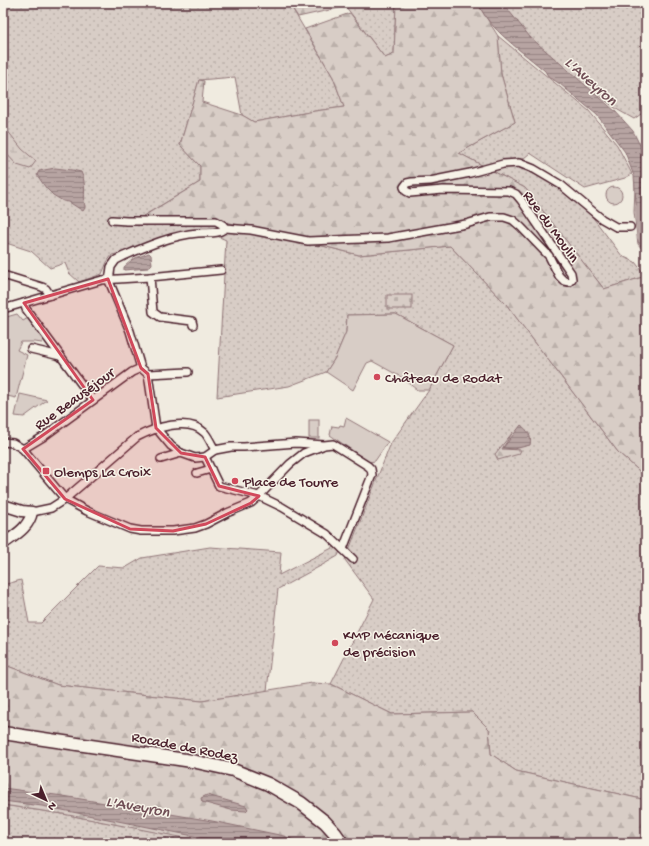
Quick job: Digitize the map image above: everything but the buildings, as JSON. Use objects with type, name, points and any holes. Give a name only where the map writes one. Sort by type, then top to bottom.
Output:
[{"type":"highway","name":"Rocade de Rodez","points":[[3,733],[192,761],[233,770],[268,784],[285,793],[301,803],[323,824]]},
{"type":"highway","name":"Rocade de Rodez","points":[[3,739],[207,770],[240,778],[300,808],[335,833],[341,842]]},
{"type":"street","name":"Rue du Moulin","points":[[225,228],[251,230],[308,241],[388,238],[466,224],[490,217],[504,217],[513,220],[522,227],[549,256],[559,276],[564,281],[569,282],[572,278],[571,273],[516,194],[509,191],[443,190],[410,193],[406,191],[404,187],[407,183],[430,181],[470,173],[503,164],[519,163],[534,169],[561,185],[602,219],[616,227],[630,227]]},
{"type":"street","points":[[112,220],[127,222],[216,221],[223,225],[225,228],[223,231],[198,233],[177,237],[124,256],[116,260],[111,266],[108,279],[130,331],[141,368],[148,374],[156,428],[171,446],[181,453],[195,458],[204,457],[215,450],[231,447],[296,443],[324,445],[333,444],[371,469],[372,475],[343,549]]},
{"type":"street","points":[[3,309],[108,279],[150,277],[221,270]]},
{"type":"street","points":[[3,275],[42,287],[46,289],[50,295]]},
{"type":"street","points":[[150,277],[153,312],[160,317],[192,320],[193,325]]},
{"type":"street","points":[[24,303],[26,310],[93,400]]},
{"type":"street","points":[[30,348],[60,356]]},
{"type":"street","name":"Rue Beauséjour","points":[[23,449],[43,437],[132,372],[141,368]]},
{"type":"street","points":[[148,374],[188,372]]},
{"type":"street","points":[[3,506],[32,512],[51,508],[65,499],[136,437],[156,428],[183,424],[194,426],[205,433],[215,450]]},
{"type":"street","points":[[3,442],[13,443],[23,449],[65,499],[87,511],[130,529],[141,531],[173,531],[195,528],[251,503],[290,464],[304,453],[324,445]]},
{"type":"street","points":[[161,459],[181,453]]},
{"type":"street","points":[[204,457],[219,486],[259,496],[317,527],[327,534],[353,559]]},
{"type":"street","points":[[197,473],[211,469]]},
{"type":"street","points":[[3,544],[27,526],[31,519],[32,512]]},
{"type":"highlighted area","points":[[108,279],[141,368],[148,374],[156,428],[181,453],[205,457],[219,486],[259,496],[251,503],[206,524],[173,531],[130,529],[65,499],[23,449],[93,400],[24,303]]},
{"type":"green space","points":[[3,3],[289,3],[333,77],[344,107],[254,122],[242,115],[235,77],[199,80],[180,145],[200,166],[200,182],[143,216],[226,222],[359,255],[450,246],[506,304],[618,452],[646,477],[646,800],[516,771],[491,754],[489,729],[472,712],[392,714],[331,684],[374,599],[345,560],[391,443],[429,390],[453,345],[396,314],[347,315],[346,332],[335,358],[326,372],[289,386],[217,397],[226,240],[217,236],[187,238],[112,255],[102,274],[79,282],[69,273],[65,263],[50,268],[31,251],[3,242]]},
{"type":"green space","points":[[289,3],[361,3],[298,17]]},
{"type":"green space","points":[[361,3],[396,3],[394,54],[385,58],[346,7]]},
{"type":"green space","points":[[396,3],[477,3],[498,36],[501,74],[515,122],[459,153],[525,188],[604,289],[646,276],[646,477],[618,452],[506,304],[450,246],[359,255],[226,222],[142,217],[200,182],[200,166],[180,145],[199,80],[204,81],[202,102],[242,115],[254,122],[344,107],[333,77],[305,29],[350,13],[385,58],[394,54]]},
{"type":"green space","points":[[477,3],[646,3],[646,115],[641,114],[634,119],[618,110],[477,5]]},
{"type":"green space","points":[[498,36],[589,111],[617,145],[632,174],[625,178],[585,189],[530,153],[523,159],[588,211],[622,256],[635,262],[646,276],[604,289],[525,188],[459,153],[515,122],[501,74]]},
{"type":"green space","points":[[3,125],[22,149],[36,161],[30,169],[17,165],[3,150]]},
{"type":"green space","points":[[637,142],[646,145],[646,254],[638,244],[634,212]]},
{"type":"green space","points":[[611,187],[617,187],[622,192],[620,201],[617,203],[611,203],[606,198],[606,192]]},
{"type":"green space","points":[[387,295],[412,295],[412,309],[387,309]]},
{"type":"green space","points":[[17,314],[23,321],[28,318],[43,339],[42,343],[21,342],[17,350],[27,355],[16,398],[3,395],[3,318]]},
{"type":"green space","points":[[396,314],[453,345],[429,390],[417,390],[401,377],[372,361],[367,363],[353,390],[326,372],[335,358],[346,332],[347,315]]},
{"type":"green space","points":[[20,394],[47,400],[24,417],[15,416]]},
{"type":"green space","points":[[346,418],[388,442],[375,461],[369,462],[330,435],[332,426],[344,426]]},
{"type":"green space","points":[[309,420],[319,420],[319,438],[309,438]]},
{"type":"green space","points":[[513,432],[502,449],[521,450],[519,454],[498,460],[495,454]]},
{"type":"green space","points":[[336,546],[340,551],[338,556],[278,589],[267,691],[202,701],[58,685],[3,665],[3,585],[21,580],[29,623],[41,623],[98,566],[125,568],[142,558],[210,547],[281,552],[279,575]]},
{"type":"green space","points":[[3,665],[58,685],[202,701],[312,683],[331,684],[392,714],[472,712],[489,729],[491,754],[516,771],[646,800],[646,843],[291,843],[185,838],[63,814],[3,805]]},
{"type":"green space","points":[[3,805],[63,814],[214,843],[3,843]]},
{"type":"shaded area","points":[[479,3],[505,3],[509,11],[530,37],[615,111],[633,131],[646,158],[646,252],[638,242],[639,234],[642,233],[641,218],[637,215],[634,176],[625,152],[597,115],[560,84],[548,76],[545,71],[497,30],[483,12]]},
{"type":"shaded area","points":[[55,168],[81,172],[84,186],[85,208],[83,211],[69,202],[63,201],[53,195],[37,175],[39,171]]},
{"type":"shaded area","points":[[149,253],[151,255],[152,264],[148,268],[124,270],[124,267],[133,259]]},
{"type":"shaded area","points":[[521,425],[529,434],[530,445],[514,449],[503,448]]},
{"type":"shaded area","points":[[3,788],[63,796],[212,821],[284,836],[301,843],[229,843],[42,806],[3,801]]},
{"type":"shaded area","points":[[207,795],[246,806],[248,809],[246,811],[231,810],[202,802],[201,798]]},
{"type":"waterway","points":[[638,208],[640,237],[646,247]]},
{"type":"place","name":"Château de Rodat","points":[[377,377]]},
{"type":"place","name":"Olemps La Croix","points":[[46,471]]},
{"type":"place","name":"Place de Tourre","points":[[235,481]]},
{"type":"place","name":"KMP Mécanique de précision","points":[[335,643]]},
{"type":"water label","name":"L'Aveyron","points":[[592,80]]},
{"type":"water label","name":"L'Aveyron","points":[[138,805]]}]
